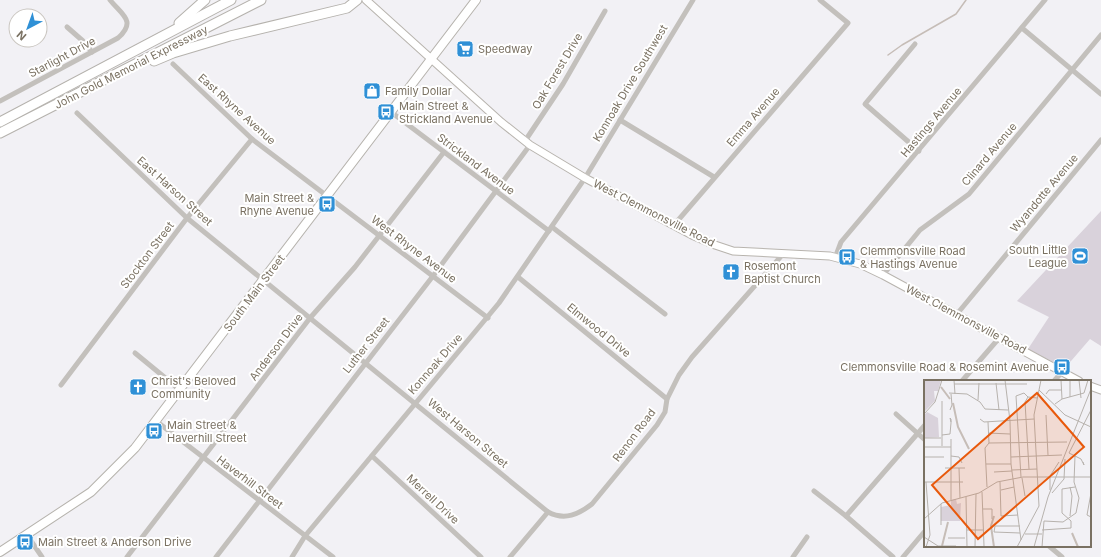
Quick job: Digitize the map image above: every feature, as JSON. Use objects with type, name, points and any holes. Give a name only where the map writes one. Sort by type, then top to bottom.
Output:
[{"type":"highway","points":[[70,86],[132,53],[179,23],[205,0]]},
{"type":"highway","name":"John Gold Memorial Expressway","points":[[0,122],[231,0]]},
{"type":"highway","name":"John Gold Memorial Expressway","points":[[0,133],[261,0]]},
{"type":"highway","points":[[90,88],[173,53],[230,36],[351,7],[357,0]]},
{"type":"main road","name":"West Clemmonsville Road","points":[[366,0],[527,143],[585,178],[701,240],[725,249],[743,252],[820,255],[860,264],[957,314],[1077,380]]},
{"type":"main road","name":"South Main Street","points":[[0,552],[28,535],[90,492],[126,458],[180,390],[476,0]]},
{"type":"main road","points":[[1091,386],[1101,390]]},
{"type":"street","name":"Starlight Drive","points":[[0,101],[118,38],[127,30],[128,26],[125,17],[110,0]]},
{"type":"street","name":"Konnoak Drive Southwest","points":[[585,178],[693,0]]},
{"type":"street","name":"Emma Avenue","points":[[674,225],[848,23],[820,0]]},
{"type":"street","name":"Hastings Avenue","points":[[835,258],[841,242],[1045,0]]},
{"type":"street","name":"Oak Forest Drive","points":[[527,143],[605,11]]},
{"type":"street","points":[[67,27],[83,41],[92,52]]},
{"type":"street","points":[[1022,28],[1101,94]]},
{"type":"street","name":"Clinard Avenue","points":[[883,275],[920,230],[969,194],[1101,35]]},
{"type":"street","points":[[915,44],[865,104],[919,151]]},
{"type":"street","name":"East Rhyne Avenue","points":[[173,64],[252,139],[327,196]]},
{"type":"street","name":"Strickland Avenue","points":[[391,112],[496,192],[550,229],[665,314]]},
{"type":"street","name":"East Harson Street","points":[[77,113],[187,218],[264,279]]},
{"type":"street","points":[[620,120],[714,177]]},
{"type":"street","name":"Stockton Street","points":[[61,385],[187,218],[252,139]]},
{"type":"street","name":"Wyandotte Avenue","points":[[957,314],[1101,140]]},
{"type":"street","name":"Luther Street","points":[[216,557],[365,362],[433,276],[496,192],[527,143]]},
{"type":"street","name":"Anderson Drive","points":[[127,557],[310,318],[355,268],[444,152]]},
{"type":"street","name":"Konnoak Drive","points":[[292,557],[305,536],[415,402],[488,318],[518,277],[585,178]]},
{"type":"street","name":"West Rhyne Avenue","points":[[327,196],[488,318]]},
{"type":"street","name":"Renon Road","points":[[548,512],[566,516],[579,514],[592,504],[657,425],[665,412],[667,399],[679,374],[692,357],[783,254]]},
{"type":"street","name":"Elmwood Drive","points":[[518,277],[667,399]]},
{"type":"street","name":"West Harson Street","points":[[264,279],[548,512]]},
{"type":"street","points":[[963,380],[1000,337]]},
{"type":"street","points":[[135,353],[180,390]]},
{"type":"street","points":[[1055,380],[1062,372]]},
{"type":"street","points":[[896,414],[924,439]]},
{"type":"street","name":"Haverhill Street","points":[[156,421],[333,557]]},
{"type":"street","points":[[846,516],[924,426]]},
{"type":"street","name":"Merrell Drive","points":[[372,456],[481,557]]},
{"type":"street","points":[[814,491],[846,516],[893,557]]},
{"type":"street","points":[[510,557],[548,512]]},
{"type":"street","points":[[903,557],[924,532]]},
{"type":"street","points":[[28,535],[42,557]]},
{"type":"street","points":[[794,557],[806,537]]},
{"type":"street","points":[[1050,547],[1062,557]]},
{"type":"shaded area","name":"South Little League","points":[[1101,211],[1101,346],[1090,339],[1065,368],[1028,349],[1049,317],[1017,301]]},
{"type":"waterway","points":[[888,55],[902,45],[956,14],[966,0]]},
{"type":"place","name":"Speedway","points":[[465,49]]},
{"type":"place","name":"Family Dollar","points":[[372,91]]},
{"type":"place","name":"Main Street & Strickland Avenue","points":[[386,112]]},
{"type":"place","name":"Main Street & Rhyne Avenue","points":[[327,204]]},
{"type":"place","name":"South Little League","points":[[1080,256]]},
{"type":"place","name":"Clemmonsville Road & Hastings Avenue","points":[[847,257]]},
{"type":"place","name":"Rosemont Baptist Church","points":[[731,272]]},
{"type":"place","name":"Clemmonsville Road & Rosemint Avenue","points":[[1062,367]]},
{"type":"place","name":"Christ's Beloved Community","points":[[138,387]]},
{"type":"place","name":"Main Street & Haverhill Street","points":[[154,431]]},
{"type":"place","name":"Main Street & Anderson Drive","points":[[25,542]]}]
